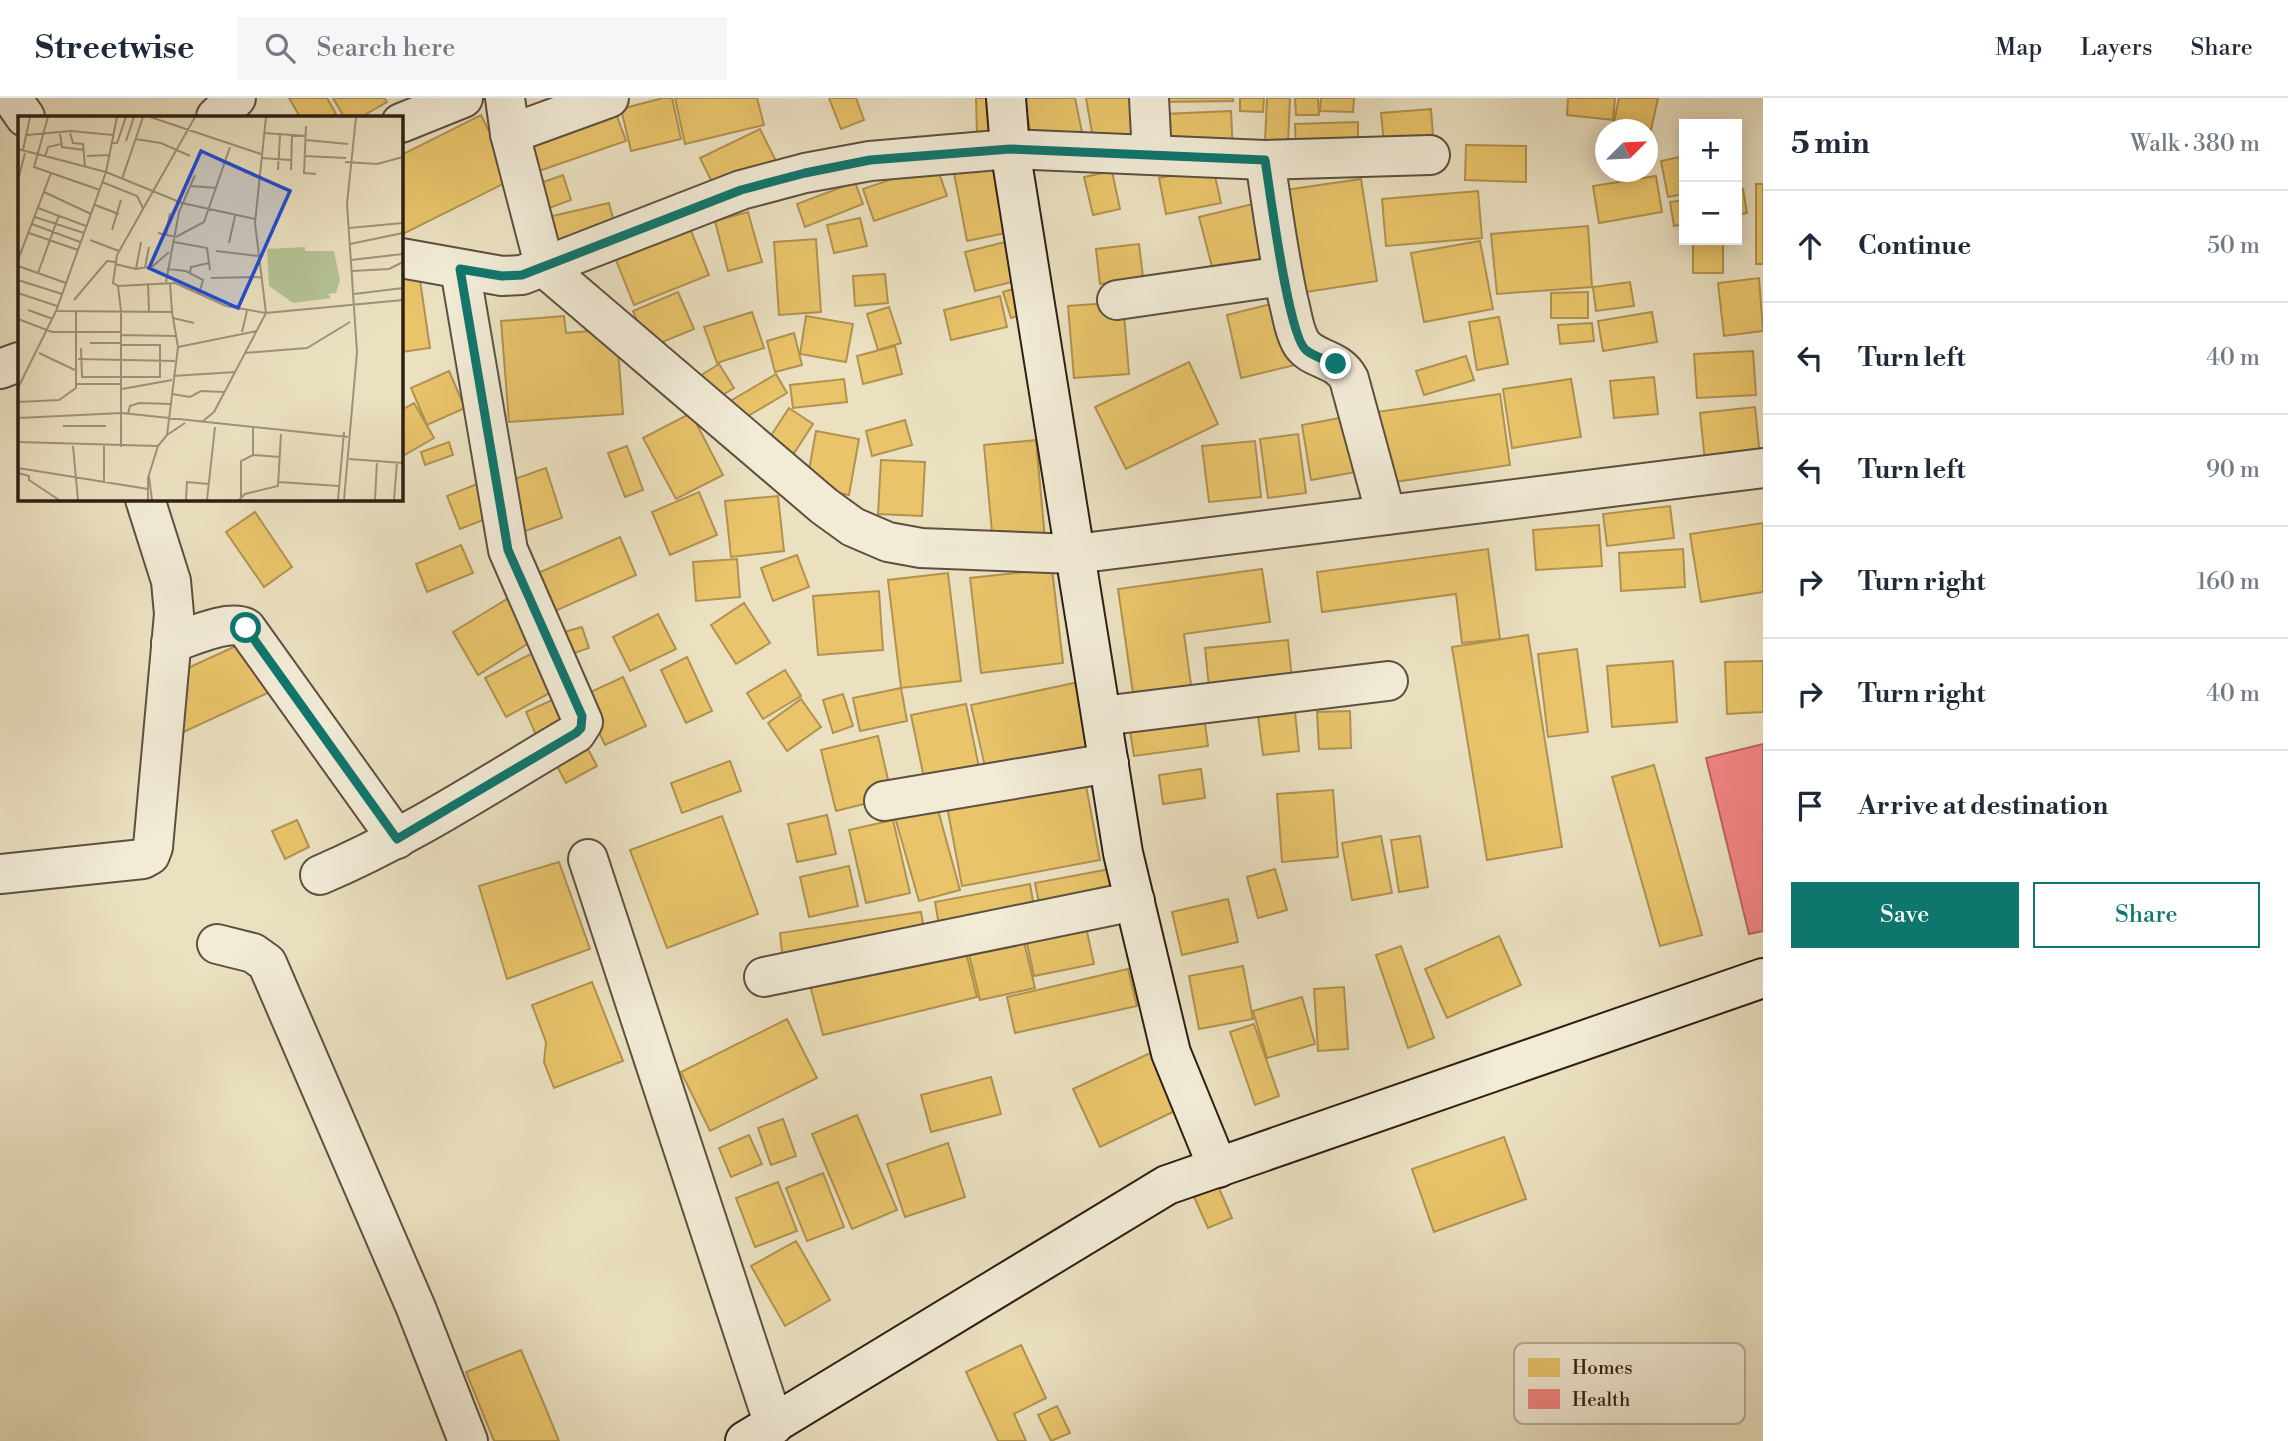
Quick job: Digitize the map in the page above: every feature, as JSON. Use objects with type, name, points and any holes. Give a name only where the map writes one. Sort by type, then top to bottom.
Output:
[{"type":"street","points":[[12,98],[24,116]]},
{"type":"street","points":[[217,116],[236,98]]},
{"type":"street","points":[[402,123],[463,98]]},
{"type":"street","points":[[609,98],[508,116],[545,268],[824,506],[853,527],[888,542],[921,548],[1075,554],[1763,468]]},
{"type":"street","points":[[1006,98],[1010,149],[1123,853],[1171,1053],[1218,1168]]},
{"type":"street","points":[[1149,98],[1153,155]]},
{"type":"street","points":[[402,258],[502,276],[522,275],[741,190],[870,160],[1010,149],[1265,160],[1430,155]]},
{"type":"street","points":[[1265,160],[1283,276],[1301,343],[1306,350],[1344,370],[1349,379],[1386,515]]},
{"type":"street","points":[[320,875],[366,856],[397,839],[576,733],[583,722],[508,550],[460,269]]},
{"type":"street","points":[[1117,300],[1283,276]]},
{"type":"street","points":[[0,369],[18,362]]},
{"type":"street","points":[[0,874],[143,859],[150,855],[153,847],[174,614],[171,581],[145,500]]},
{"type":"street","points":[[172,643],[227,626],[237,624],[246,628],[397,839]]},
{"type":"street","points":[[1102,716],[1388,681]]},
{"type":"street","points":[[884,802],[1109,762]]},
{"type":"street","points":[[588,859],[760,1433],[1167,1185],[1763,978]]},
{"type":"street","points":[[764,978],[1135,901]]},
{"type":"street","points":[[217,944],[253,953],[267,963],[416,1308],[468,1441]]},
{"type":"building: Homes","points":[[289,98],[327,98],[336,114],[332,116],[299,116]]},
{"type":"building: Homes","points":[[333,98],[384,98],[387,102],[363,116],[343,116]]},
{"type":"building: Homes","points":[[672,98],[681,139],[631,151],[621,109]]},
{"type":"building: Homes","points":[[675,98],[757,98],[764,125],[685,144]]},
{"type":"building: Homes","points":[[829,98],[856,98],[864,120],[841,129]]},
{"type":"building: Homes","points":[[976,98],[1005,98],[1004,136],[977,136]]},
{"type":"building: Homes","points":[[1024,98],[1075,98],[1083,137],[1033,146]]},
{"type":"building: Homes","points":[[1086,98],[1140,98],[1147,141],[1095,150]]},
{"type":"building: Homes","points":[[1163,98],[1233,98],[1233,101],[1163,102]]},
{"type":"building: Homes","points":[[1240,98],[1264,98],[1263,112],[1240,111]]},
{"type":"building: Homes","points":[[1267,98],[1290,98],[1288,143],[1265,142]]},
{"type":"building: Homes","points":[[1295,98],[1318,98],[1319,115],[1296,115]]},
{"type":"building: Homes","points":[[1321,98],[1354,98],[1353,112],[1320,111]]},
{"type":"building: Homes","points":[[1568,98],[1615,98],[1613,119],[1567,115]]},
{"type":"building: Homes","points":[[1619,98],[1658,98],[1653,119],[1615,119]]},
{"type":"building: Homes","points":[[613,105],[626,141],[536,172],[524,136]]},
{"type":"building: Homes","points":[[1431,109],[1434,150],[1385,154],[1381,113]]},
{"type":"building: Homes","points":[[1231,111],[1233,153],[1165,155],[1163,114]]},
{"type":"building: Homes","points":[[481,115],[513,179],[402,234],[402,154]]},
{"type":"building: Homes","points":[[1358,122],[1358,155],[1296,156],[1295,124]]},
{"type":"building: Homes","points":[[760,129],[776,161],[716,190],[700,158]]},
{"type":"building: Homes","points":[[1466,145],[1526,146],[1526,182],[1465,180]]},
{"type":"building: Homes","points":[[1679,157],[1679,195],[1668,197],[1661,161]]},
{"type":"building: Homes","points":[[1007,163],[1020,230],[967,241],[954,173]]},
{"type":"building: Homes","points":[[936,164],[947,196],[874,221],[863,189]]},
{"type":"building: Homes","points":[[1213,167],[1221,203],[1166,214],[1159,178]]},
{"type":"building: Homes","points":[[1112,171],[1120,209],[1093,215],[1084,177]]},
{"type":"building: Homes","points":[[563,175],[571,200],[541,211],[532,186]]},
{"type":"building: Homes","points":[[1361,179],[1377,281],[1287,295],[1271,192]]},
{"type":"building: Homes","points":[[855,182],[863,204],[805,227],[797,204]]},
{"type":"building: Homes","points":[[1618,182],[1657,182],[1662,212],[1599,223],[1593,186]]},
{"type":"building: Homes","points":[[1756,184],[1763,184],[1763,264],[1756,264]]},
{"type":"building: Homes","points":[[1742,189],[1747,213],[1742,214]]},
{"type":"building: Homes","points":[[1478,191],[1482,238],[1386,246],[1382,199]]},
{"type":"building: Homes","points":[[1679,201],[1679,225],[1674,226],[1670,202]]},
{"type":"building: Homes","points":[[609,203],[617,234],[543,251],[535,220]]},
{"type":"building: Homes","points":[[1253,204],[1270,269],[1216,282],[1199,217]]},
{"type":"building: Homes","points":[[748,212],[762,262],[728,271],[715,221]]},
{"type":"building: Homes","points":[[860,218],[867,246],[834,253],[827,225]]},
{"type":"building: Homes","points":[[689,226],[709,275],[634,305],[614,255]]},
{"type":"building: Homes","points":[[1588,226],[1592,287],[1497,294],[1491,234]]},
{"type":"building: Homes","points":[[816,239],[821,312],[779,315],[774,242]]},
{"type":"building: Homes","points":[[1017,239],[1028,278],[975,291],[965,252]]},
{"type":"building: Homes","points":[[1480,241],[1493,309],[1424,322],[1411,253]]},
{"type":"building: Homes","points":[[1139,244],[1143,278],[1100,284],[1096,249]]},
{"type":"building: Homes","points":[[1693,245],[1723,245],[1723,273],[1693,273]]},
{"type":"building: Homes","points":[[418,267],[430,348],[402,352],[402,269]]},
{"type":"building: Homes","points":[[885,274],[888,303],[855,306],[853,276]]},
{"type":"building: Homes","points":[[1759,278],[1763,331],[1724,336],[1718,283]]},
{"type":"building: Homes","points":[[1630,282],[1634,306],[1596,311],[1593,287]]},
{"type":"building: Homes","points":[[1027,285],[1035,311],[1011,318],[1003,292]]},
{"type":"building: Homes","points":[[678,292],[694,329],[648,348],[633,311]]},
{"type":"building: Homes","points":[[1588,292],[1588,318],[1551,318],[1551,293]]},
{"type":"building: Homes","points":[[1000,296],[1007,327],[951,340],[944,310]]},
{"type":"building: Homes","points":[[1283,301],[1299,364],[1241,378],[1227,315]]},
{"type":"building: Homes","points":[[1123,302],[1129,374],[1074,378],[1068,306]]},
{"type":"building: Homes","points":[[889,307],[901,343],[878,350],[867,314]]},
{"type":"building: Homes","points":[[752,312],[764,348],[717,363],[704,327]]},
{"type":"building: Homes","points":[[1652,312],[1657,342],[1603,351],[1598,321]]},
{"type":"building: Homes","points":[[564,316],[566,333],[602,330],[617,337],[623,414],[509,422],[501,321]]},
{"type":"building: Homes","points":[[806,316],[853,324],[846,362],[800,354]]},
{"type":"building: Homes","points":[[1499,317],[1508,364],[1477,370],[1469,322]]},
{"type":"building: Homes","points":[[1592,323],[1594,341],[1560,344],[1558,325]]},
{"type":"building: Homes","points":[[794,333],[802,365],[775,372],[767,341]]},
{"type":"building: Homes","points":[[895,346],[902,374],[863,384],[857,356]]},
{"type":"building: Homes","points":[[1753,351],[1756,395],[1697,398],[1694,354]]},
{"type":"building: Homes","points":[[1466,356],[1474,380],[1424,395],[1416,371]]},
{"type":"building: Homes","points":[[1189,362],[1218,424],[1126,469],[1095,407]]},
{"type":"building: Homes","points":[[719,364],[734,388],[708,404],[693,380]]},
{"type":"building: Homes","points":[[449,371],[465,408],[427,425],[411,388]]},
{"type":"building: Homes","points":[[776,374],[787,393],[731,426],[720,407]]},
{"type":"building: Homes","points":[[1654,377],[1658,414],[1614,418],[1610,381]]},
{"type":"building: Homes","points":[[844,379],[847,402],[793,408],[790,385]]},
{"type":"building: Homes","points":[[1571,379],[1581,437],[1512,448],[1503,389]]},
{"type":"building: Homes","points":[[1500,394],[1510,465],[1381,484],[1370,413]]},
{"type":"building: Homes","points":[[414,403],[434,438],[402,456],[402,409]]},
{"type":"building: Homes","points":[[1755,407],[1761,466],[1706,471],[1700,413]]},
{"type":"building: Homes","points":[[789,408],[813,424],[785,467],[761,451]]},
{"type":"building: Homes","points":[[691,413],[723,475],[676,499],[643,438]]},
{"type":"building: Homes","points":[[1356,415],[1367,470],[1311,480],[1302,425]]},
{"type":"building: Homes","points":[[905,420],[912,445],[872,456],[866,431]]},
{"type":"building: Homes","points":[[816,431],[859,439],[849,495],[806,487]]},
{"type":"building: Homes","points":[[1298,434],[1306,493],[1268,498],[1260,439]]},
{"type":"building: Homes","points":[[1036,440],[1045,539],[993,543],[984,445]]},
{"type":"building: Homes","points":[[1255,441],[1261,497],[1209,502],[1202,446]]},
{"type":"building: Homes","points":[[449,442],[453,455],[425,465],[421,452]]},
{"type":"building: Homes","points":[[627,446],[643,490],[625,497],[608,453]]},
{"type":"building: Homes","points":[[881,460],[925,462],[922,516],[878,514]]},
{"type":"building: Homes","points":[[546,468],[562,518],[517,534],[500,484]]},
{"type":"building: Homes","points":[[482,482],[496,515],[460,529],[447,496]]},
{"type":"building: Homes","points":[[699,492],[717,535],[670,555],[652,512]]},
{"type":"building: Homes","points":[[778,496],[784,551],[731,557],[725,501]]},
{"type":"building: Homes","points":[[1670,506],[1674,538],[1607,546],[1603,514]]},
{"type":"building: Homes","points":[[255,512],[292,567],[264,587],[226,532]]},
{"type":"building: Homes","points":[[1763,523],[1763,592],[1701,602],[1690,534]]},
{"type":"building: Homes","points":[[1599,525],[1602,566],[1536,570],[1533,530]]},
{"type":"building: Homes","points":[[620,537],[636,575],[546,615],[529,577]]},
{"type":"building: Homes","points":[[461,545],[473,573],[427,592],[416,564]]},
{"type":"building: Homes","points":[[1488,549],[1500,639],[1462,643],[1456,594],[1322,612],[1317,572]]},
{"type":"building: Homes","points":[[1683,549],[1685,587],[1621,591],[1619,553]]},
{"type":"building: Homes","points":[[797,555],[809,587],[773,601],[761,568]]},
{"type":"building: Homes","points":[[737,559],[740,597],[696,601],[693,562]]},
{"type":"building: Homes","points":[[1052,569],[1063,663],[981,673],[970,578]]},
{"type":"building: Homes","points":[[1262,569],[1270,622],[1184,634],[1192,692],[1134,700],[1118,589]]},
{"type":"building: Homes","points":[[948,573],[961,681],[901,688],[888,580]]},
{"type":"building: Homes","points":[[879,591],[883,650],[818,655],[813,596]]},
{"type":"building: Homes","points":[[515,594],[540,636],[478,675],[453,632]]},
{"type":"building: Homes","points":[[744,603],[770,643],[736,664],[711,625]]},
{"type":"building: Homes","points":[[658,614],[676,649],[630,671],[613,637]]},
{"type":"building: Homes","points":[[582,627],[589,648],[569,655],[561,633]]},
{"type":"building: Homes","points":[[1528,635],[1562,847],[1487,860],[1452,647]]},
{"type":"building: Homes","points":[[251,639],[274,690],[175,736],[175,674]]},
{"type":"building: Homes","points":[[1288,640],[1293,689],[1210,697],[1205,648]]},
{"type":"building: Homes","points":[[544,647],[564,685],[506,717],[485,678]]},
{"type":"building: Homes","points":[[1577,649],[1588,732],[1548,737],[1538,654]]},
{"type":"building: Homes","points":[[687,657],[712,711],[686,723],[661,670]]},
{"type":"building: Homes","points":[[1673,661],[1677,722],[1612,727],[1607,666]]},
{"type":"building: Homes","points":[[1763,661],[1763,712],[1727,714],[1725,662]]},
{"type":"building: Homes","points":[[785,670],[801,696],[763,719],[747,693]]},
{"type":"building: Homes","points":[[623,677],[646,726],[605,745],[582,696]]},
{"type":"building: Homes","points":[[1088,680],[1104,754],[988,780],[971,705]]},
{"type":"building: Homes","points":[[901,688],[907,721],[860,731],[853,698]]},
{"type":"building: Homes","points":[[843,694],[853,726],[833,733],[823,700]]},
{"type":"building: Homes","points":[[563,695],[578,726],[540,744],[526,712]]},
{"type":"building: Homes","points":[[801,699],[821,727],[787,751],[768,723]]},
{"type":"building: Homes","points":[[966,704],[982,782],[927,793],[911,715]]},
{"type":"building: Homes","points":[[1203,708],[1208,746],[1134,756],[1128,718]]},
{"type":"building: Homes","points":[[1295,711],[1299,751],[1263,755],[1258,716]]},
{"type":"building: Homes","points":[[1350,711],[1351,748],[1319,749],[1317,712]]},
{"type":"building: Homes","points":[[581,736],[597,766],[566,783],[550,753]]},
{"type":"building: Homes","points":[[878,736],[892,797],[836,811],[821,750]]},
{"type":"building: Homes","points":[[730,761],[741,791],[682,813],[671,783]]},
{"type":"building: Homes","points":[[1654,765],[1702,935],[1660,946],[1612,777]]},
{"type":"building: Homes","points":[[1201,769],[1205,798],[1163,804],[1159,775]]},
{"type":"building: Homes","points":[[1084,775],[1100,860],[962,886],[946,801]]},
{"type":"building: Homes","points":[[1333,790],[1338,857],[1282,862],[1277,794]]},
{"type":"building: Homes","points":[[936,803],[960,890],[919,901],[894,814]]},
{"type":"building: Homes","points":[[827,815],[836,854],[797,862],[788,824]]},
{"type":"building: Homes","points":[[722,816],[758,914],[667,948],[630,850]]},
{"type":"building: Homes","points":[[297,820],[309,847],[285,859],[272,831]]},
{"type":"building: Homes","points":[[893,820],[910,893],[866,903],[849,830]]},
{"type":"building: Homes","points":[[1381,836],[1392,893],[1352,900],[1342,843]]},
{"type":"building: Homes","points":[[1420,836],[1428,887],[1399,892],[1391,840]]},
{"type":"building: Homes","points":[[559,862],[590,949],[507,979],[479,886]]},
{"type":"building: Homes","points":[[849,866],[858,906],[809,917],[800,877]]},
{"type":"building: Homes","points":[[1110,869],[1117,904],[1042,918],[1035,883]]},
{"type":"building: Homes","points":[[1275,869],[1287,910],[1258,918],[1247,877]]},
{"type":"building: Homes","points":[[1030,884],[1036,919],[941,937],[935,902]]},
{"type":"building: Homes","points":[[1228,899],[1238,942],[1182,955],[1172,912]]},
{"type":"building: Homes","points":[[921,912],[926,940],[783,961],[780,933]]},
{"type":"building: Homes","points":[[1086,927],[1094,964],[1034,976],[1026,939]]},
{"type":"building: Homes","points":[[1499,936],[1521,985],[1447,1018],[1425,969]]},
{"type":"building: Homes","points":[[1023,938],[1035,988],[980,1000],[968,950]]},
{"type":"building: Homes","points":[[1401,946],[1434,1038],[1408,1048],[1376,955]]},
{"type":"building: Homes","points":[[965,948],[977,997],[823,1035],[810,985]]},
{"type":"building: Homes","points":[[1243,966],[1253,1019],[1199,1029],[1189,976]]},
{"type":"building: Homes","points":[[1128,969],[1137,1006],[1015,1033],[1007,997]]},
{"type":"building: Homes","points":[[592,982],[623,1061],[554,1088],[544,1062],[546,1042],[532,1005]]},
{"type":"building: Homes","points":[[1344,987],[1348,1049],[1318,1051],[1314,989]]},
{"type":"building: Homes","points":[[1302,997],[1315,1044],[1267,1058],[1253,1011]]},
{"type":"building: Homes","points":[[787,1019],[817,1078],[710,1131],[681,1072]]},
{"type":"building: Homes","points":[[1254,1024],[1279,1096],[1255,1105],[1230,1032]]},
{"type":"building: Homes","points":[[1150,1053],[1177,1110],[1100,1147],[1073,1089]]},
{"type":"building: Homes","points":[[991,1077],[1001,1114],[931,1132],[921,1095]]},
{"type":"building: Homes","points":[[857,1115],[897,1210],[852,1229],[812,1134]]},
{"type":"building: Homes","points":[[783,1119],[796,1156],[771,1165],[758,1128]]},
{"type":"building: Homes","points":[[749,1135],[762,1164],[731,1177],[719,1148]]},
{"type":"building: Homes","points":[[1504,1137],[1526,1199],[1434,1232],[1412,1169]]},
{"type":"building: Homes","points":[[948,1143],[965,1197],[905,1217],[887,1164]]},
{"type":"building: Homes","points":[[823,1173],[844,1227],[807,1241],[786,1188]]},
{"type":"building: Homes","points":[[778,1182],[797,1231],[755,1247],[736,1198]]},
{"type":"building: Homes","points":[[1218,1186],[1232,1218],[1208,1228],[1194,1197]]},
{"type":"building: Homes","points":[[796,1241],[830,1300],[785,1326],[751,1266]]},
{"type":"building: Homes","points":[[1021,1345],[1046,1398],[1014,1414],[1026,1441],[998,1441],[966,1372]]},
{"type":"building: Homes","points":[[521,1350],[559,1441],[494,1441],[466,1372]]},
{"type":"building: Homes","points":[[1057,1406],[1070,1433],[1051,1441],[1038,1415]]},
{"type":"building: Health","points":[[1763,744],[1763,931],[1749,934],[1706,758]]},
{"type":"route","points":[[246,628],[397,839],[576,733],[581,728],[582,716],[508,550],[460,269],[502,276],[522,275],[741,190],[805,173],[870,160],[1010,149],[1265,160],[1283,276],[1297,334],[1306,350],[1336,364]]}]
